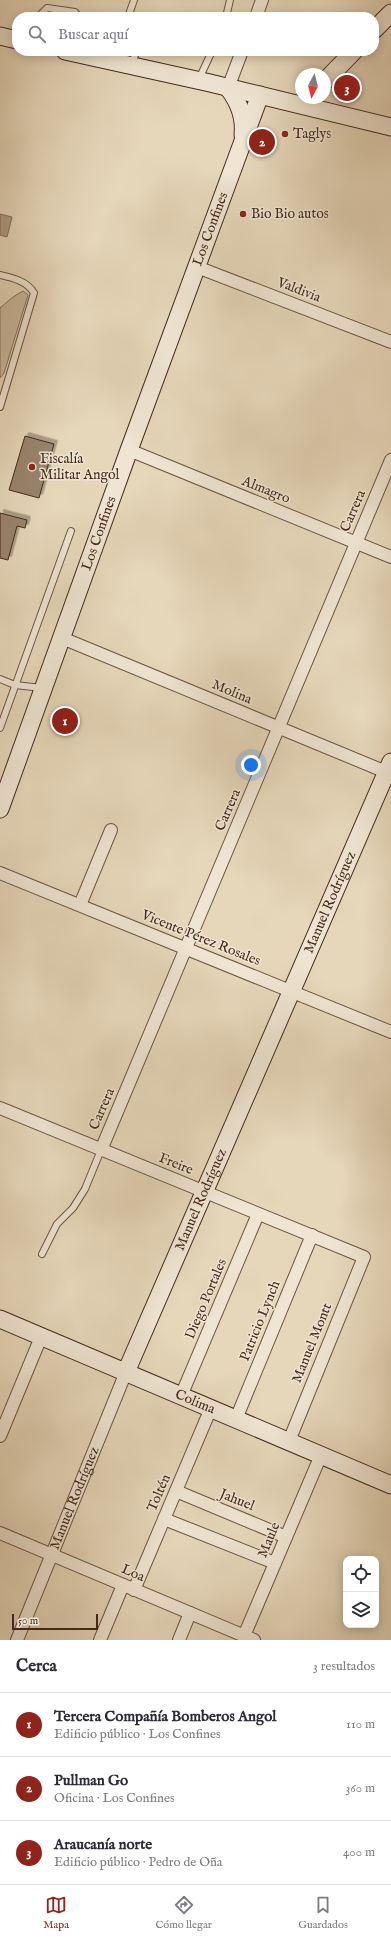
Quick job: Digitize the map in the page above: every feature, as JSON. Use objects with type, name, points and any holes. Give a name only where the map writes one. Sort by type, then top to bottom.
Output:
[{"type":"main road","points":[[379,25],[391,13]]},
{"type":"main road","points":[[0,36],[12,39]]},
{"type":"main road","points":[[100,56],[111,58],[134,58],[198,81],[260,96],[295,101]]},
{"type":"main road","points":[[331,75],[349,56]]},
{"type":"main road","name":"Los Confines","points":[[228,88],[237,100],[242,114],[244,130],[242,145]]},
{"type":"main road","name":"Los Confines","points":[[0,809],[129,450],[260,96]]},
{"type":"main road","points":[[313,104],[391,127]]},
{"type":"main road","name":"Manuel Rodríguez","points":[[126,1372],[389,769]]},
{"type":"main road","name":"Colima","points":[[0,1319],[391,1485]]},
{"type":"street","points":[[258,12],[262,0]]},
{"type":"street","points":[[228,88],[240,56]]},
{"type":"street","name":"Valdivia","points":[[197,267],[391,342]]},
{"type":"street","name":"Almagro","points":[[129,450],[391,557]]},
{"type":"street","name":"Carrera","points":[[101,1150],[391,460]]},
{"type":"street","name":"Molina","points":[[62,638],[278,728],[389,769]]},
{"type":"street","points":[[80,905],[111,830]]},
{"type":"street","name":"Vicente Pérez Rosales","points":[[0,873],[391,1032]]},
{"type":"street","name":"Freire","points":[[0,1108],[364,1256]]},
{"type":"street","name":"Diego Portales","points":[[181,1396],[258,1214]]},
{"type":"street","name":"Patricio Lynch","points":[[236,1419],[312,1235]]},
{"type":"street","name":"Manuel Montt","points":[[289,1441],[364,1256]]},
{"type":"street","points":[[0,1436],[3,1420],[41,1337]]},
{"type":"street","name":"Manuel Rodríguez","points":[[17,1640],[126,1372]]},
{"type":"street","name":"Toltén","points":[[100,1640],[164,1519],[211,1408]]},
{"type":"street","name":"Maule","points":[[249,1638],[275,1563],[321,1455]]},
{"type":"street","name":"Jahuel","points":[[176,1491],[286,1537]]},
{"type":"street","points":[[164,1519],[275,1563]]},
{"type":"street","name":"Loa","points":[[0,1533],[249,1638]]},
{"type":"street","points":[[179,1640],[190,1613]]},
{"type":"lane","points":[[130,12],[134,0]]},
{"type":"lane","points":[[227,12],[230,0]]},
{"type":"lane","points":[[43,12],[47,8],[75,12]]},
{"type":"lane","points":[[198,81],[210,56]]},
{"type":"lane","points":[[0,274],[30,286],[34,293],[0,408]]},
{"type":"lane","points":[[0,728],[71,532]]},
{"type":"lane","points":[[0,680],[15,685],[44,689]]},
{"type":"lane","points":[[42,1254],[57,1224],[73,1208],[79,1199],[101,1150]]},
{"type":"shaded area","points":[[0,214],[12,217],[7,237],[0,235]]},
{"type":"shaded area","points":[[23,291],[28,295],[4,373],[0,378],[0,308]]},
{"type":"building","name":"Fiscalía Militar Angol","points":[[25,436],[54,444],[39,498],[9,490]]},
{"type":"building","points":[[0,513],[27,520],[25,528],[17,526],[8,560],[0,558]]},
{"type":"place","name":"Araucanía norte","points":[[347,88]]},
{"type":"place","name":"Taglys","points":[[285,134]]},
{"type":"place","name":"Pullman Go","points":[[262,142]]},
{"type":"place","name":"Bio Bio autos","points":[[243,214]]},
{"type":"place","name":"Fiscalía Militar Angol","points":[[32,467]]},
{"type":"place","name":"Tercera Compañía Bomberos Angol","points":[[65,721]]}]
